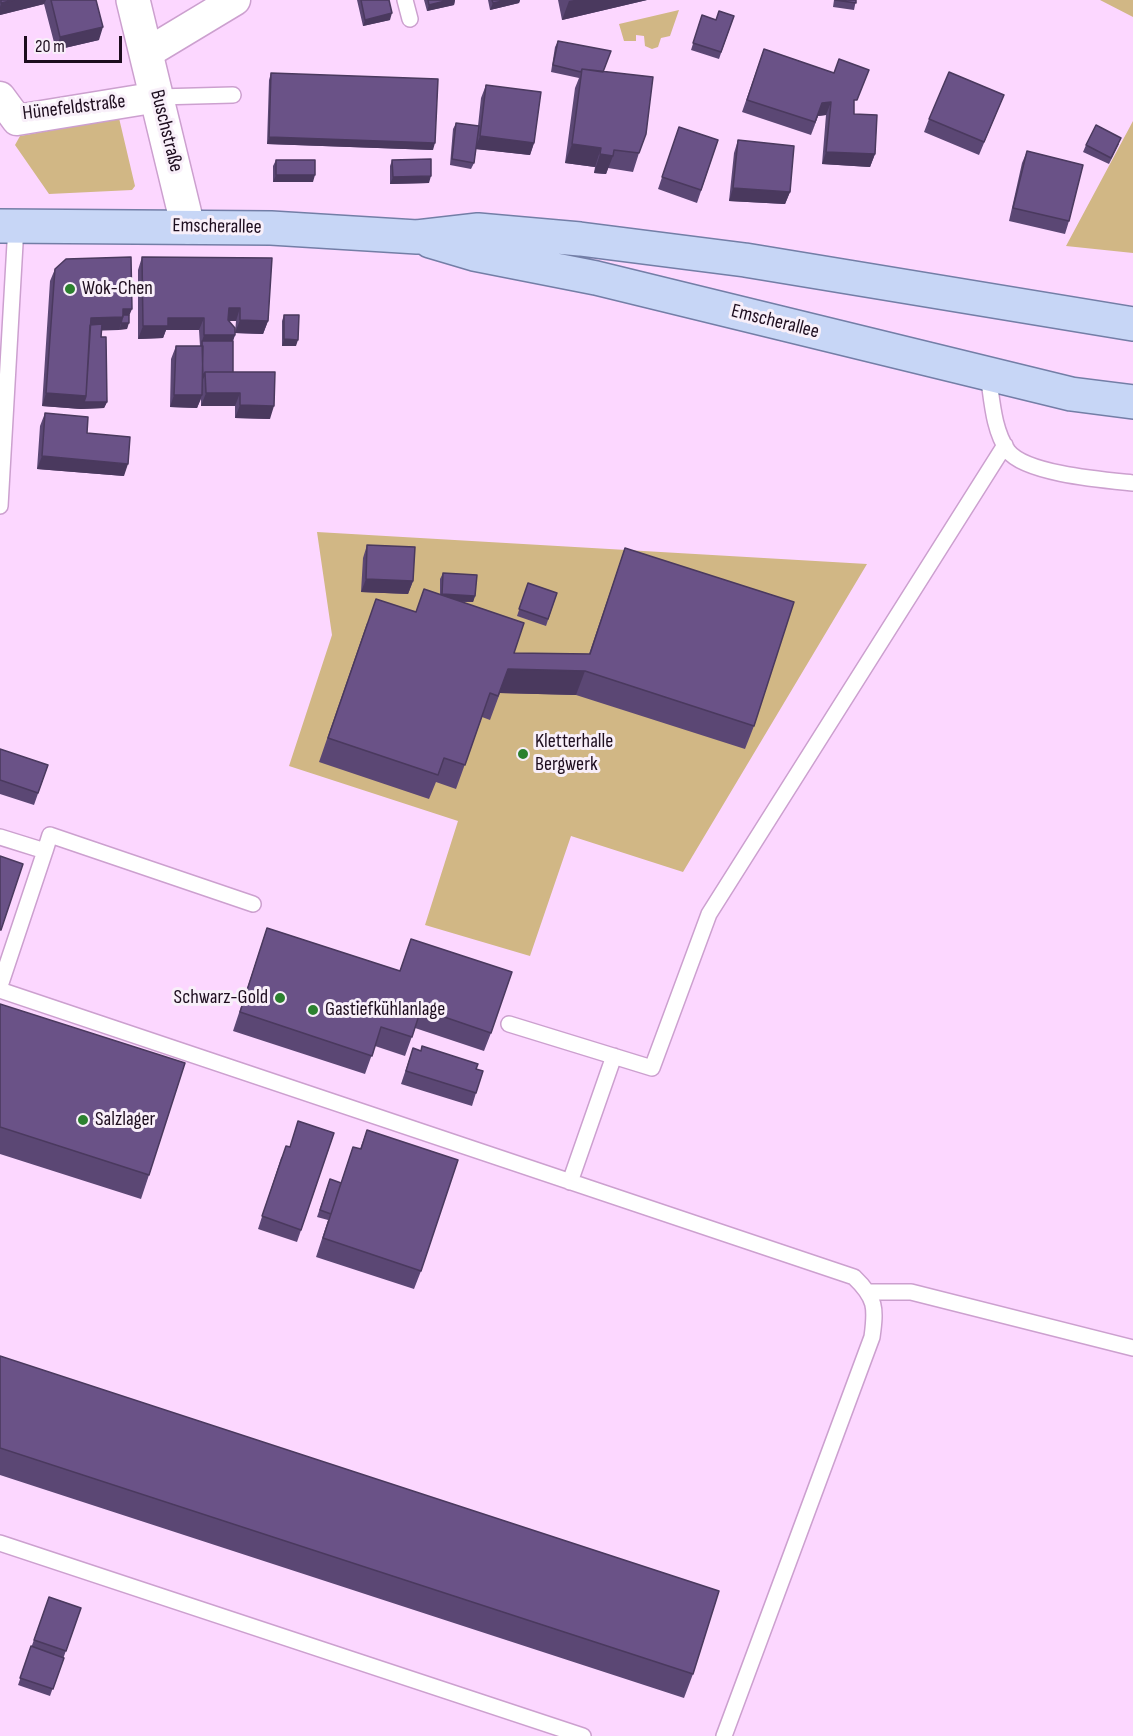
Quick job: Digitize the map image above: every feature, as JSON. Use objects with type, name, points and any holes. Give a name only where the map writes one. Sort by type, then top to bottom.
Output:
[{"type":"main road","name":"Emscherallee","points":[[8,226],[271,228],[417,237],[478,230],[580,239],[745,260],[1133,324]]},
{"type":"main road","name":"Emscherallee","points":[[417,237],[474,254],[596,278],[1071,394],[1133,402]]},
{"type":"street","name":"Buschstraße","points":[[133,0],[189,227]]},
{"type":"street","points":[[147,53],[234,0]]},
{"type":"street","name":"Hünefeldstraße","points":[[0,97],[16,120],[158,97]]},
{"type":"lane","points":[[405,0],[410,19]]},
{"type":"lane","points":[[158,97],[233,95]]},
{"type":"lane","name":"Emscherallee","points":[[0,506],[8,226]]},
{"type":"lane","points":[[988,374],[997,428],[1005,445],[1020,461],[1080,478],[1133,483]]},
{"type":"lane","points":[[509,1024],[652,1068],[709,915],[1005,445]]},
{"type":"lane","points":[[253,904],[50,835],[0,988],[854,1277],[870,1292],[875,1312],[872,1337],[724,1736]]},
{"type":"lane","points":[[0,837],[45,851]]},
{"type":"lane","points":[[570,1182],[614,1056]]},
{"type":"lane","points":[[870,1292],[911,1292],[1133,1348]]},
{"type":"lane","points":[[0,1543],[583,1736]]},
{"type":"shaded area","points":[[1100,0],[1133,0],[1133,17]]},
{"type":"shaded area","points":[[679,10],[670,36],[661,38],[658,47],[652,49],[645,46],[644,36],[636,35],[636,41],[624,41],[619,24]]},
{"type":"shaded area","points":[[119,118],[135,186],[132,190],[49,194],[15,145],[20,136]]},
{"type":"shaded area","points":[[1133,121],[1133,253],[1066,246]]},
{"type":"shaded area","name":"Kletterhalle Bergwerk","points":[[317,532],[867,564],[683,872],[571,836],[530,956],[425,925],[458,821],[289,766],[332,635]]},
{"type":"building","points":[[51,0],[96,0],[103,27],[60,37]]},
{"type":"building","points":[[361,0],[389,0],[392,13],[365,20]]},
{"type":"building","points":[[428,0],[449,0],[429,5]]},
{"type":"building","points":[[835,0],[856,0],[856,3]]},
{"type":"building","points":[[719,11],[734,16],[721,52],[693,43],[702,15],[716,20]]},
{"type":"building","points":[[558,41],[611,51],[603,72],[582,69],[581,72],[553,65]]},
{"type":"building","points":[[764,49],[834,73],[839,59],[869,70],[857,100],[854,100],[854,114],[877,115],[875,154],[826,152],[831,102],[822,103],[815,122],[747,100]]},
{"type":"building","points":[[582,69],[653,77],[646,134],[639,153],[614,150],[613,156],[600,154],[601,148],[572,144]]},
{"type":"building","points":[[949,72],[1004,95],[984,142],[929,119]]},
{"type":"building","points":[[271,73],[438,79],[435,143],[269,137]]},
{"type":"building","points":[[486,85],[541,92],[534,143],[480,136]]},
{"type":"building","points":[[456,123],[479,126],[474,163],[452,159]]},
{"type":"building","points":[[1096,125],[1121,138],[1111,158],[1086,145]]},
{"type":"building","points":[[679,127],[718,140],[701,190],[662,177]]},
{"type":"building","points":[[738,140],[794,146],[790,192],[733,188]]},
{"type":"building","points":[[1027,151],[1083,165],[1069,221],[1013,208]]},
{"type":"building","points":[[431,159],[431,176],[393,177],[392,160]]},
{"type":"building","points":[[276,160],[315,160],[315,175],[276,175]]},
{"type":"building","points":[[131,257],[132,309],[123,309],[123,317],[91,318],[86,396],[46,393],[55,269],[66,259]]},
{"type":"building","points":[[142,257],[272,258],[268,321],[240,320],[240,308],[229,308],[228,320],[235,328],[235,335],[204,335],[204,318],[168,318],[168,326],[143,326]]},
{"type":"building","points":[[123,315],[129,315],[129,323],[121,323]]},
{"type":"building","points":[[284,315],[299,315],[298,340],[284,339]]},
{"type":"building","points":[[102,324],[101,337],[106,337],[107,402],[84,402],[90,325]]},
{"type":"building","points":[[202,341],[233,341],[233,372],[205,372],[203,378]]},
{"type":"building","points":[[176,346],[203,346],[202,395],[174,395]]},
{"type":"building","points":[[205,372],[275,372],[274,406],[240,405],[240,393],[206,393]]},
{"type":"building","points":[[45,413],[88,417],[87,433],[130,437],[128,464],[42,456]]},
{"type":"building","points":[[367,545],[415,547],[413,581],[366,579]]},
{"type":"building","name":"Kletterhalle Bergwerk","points":[[625,548],[794,602],[754,726],[585,671],[508,669],[498,696],[490,693],[465,765],[444,758],[438,775],[328,738],[376,599],[416,612],[424,589],[524,623],[514,653],[590,654]]},
{"type":"building","points":[[443,573],[477,575],[475,596],[442,594]]},
{"type":"building","points":[[528,583],[557,593],[548,619],[519,609]]},
{"type":"building","points":[[0,749],[48,765],[38,793],[0,780]]},
{"type":"building","points":[[0,856],[23,864],[1,930],[0,930]]},
{"type":"building","points":[[267,928],[400,971],[411,939],[512,972],[491,1033],[421,1009],[412,1037],[381,1027],[372,1056],[240,1012]]},
{"type":"building","name":"Salzlager","points":[[0,1004],[185,1063],[149,1175],[0,1127]]},
{"type":"building","points":[[422,1046],[478,1064],[476,1069],[483,1071],[476,1093],[406,1071],[413,1048],[421,1051]]},
{"type":"building","points":[[298,1121],[334,1133],[301,1230],[262,1216],[286,1146],[290,1147]]},
{"type":"building","points":[[367,1130],[458,1160],[421,1271],[323,1238],[353,1147],[361,1149]]},
{"type":"building","points":[[330,1179],[341,1183],[331,1214],[320,1210]]},
{"type":"building","points":[[0,1356],[719,1591],[693,1674],[0,1448]]},
{"type":"building","points":[[49,1597],[81,1608],[66,1651],[34,1640]]},
{"type":"building","points":[[31,1646],[64,1658],[53,1689],[20,1678]]},
{"type":"place","name":"Wok-Chen","points":[[70,289]]},
{"type":"place","name":"Kletterhalle Bergwerk","points":[[523,754]]},
{"type":"place","name":"Schwarz-Gold","points":[[280,998]]},
{"type":"place","name":"Gastiefkühlanlage","points":[[313,1010]]},
{"type":"place","name":"Salzlager","points":[[83,1120]]}]
